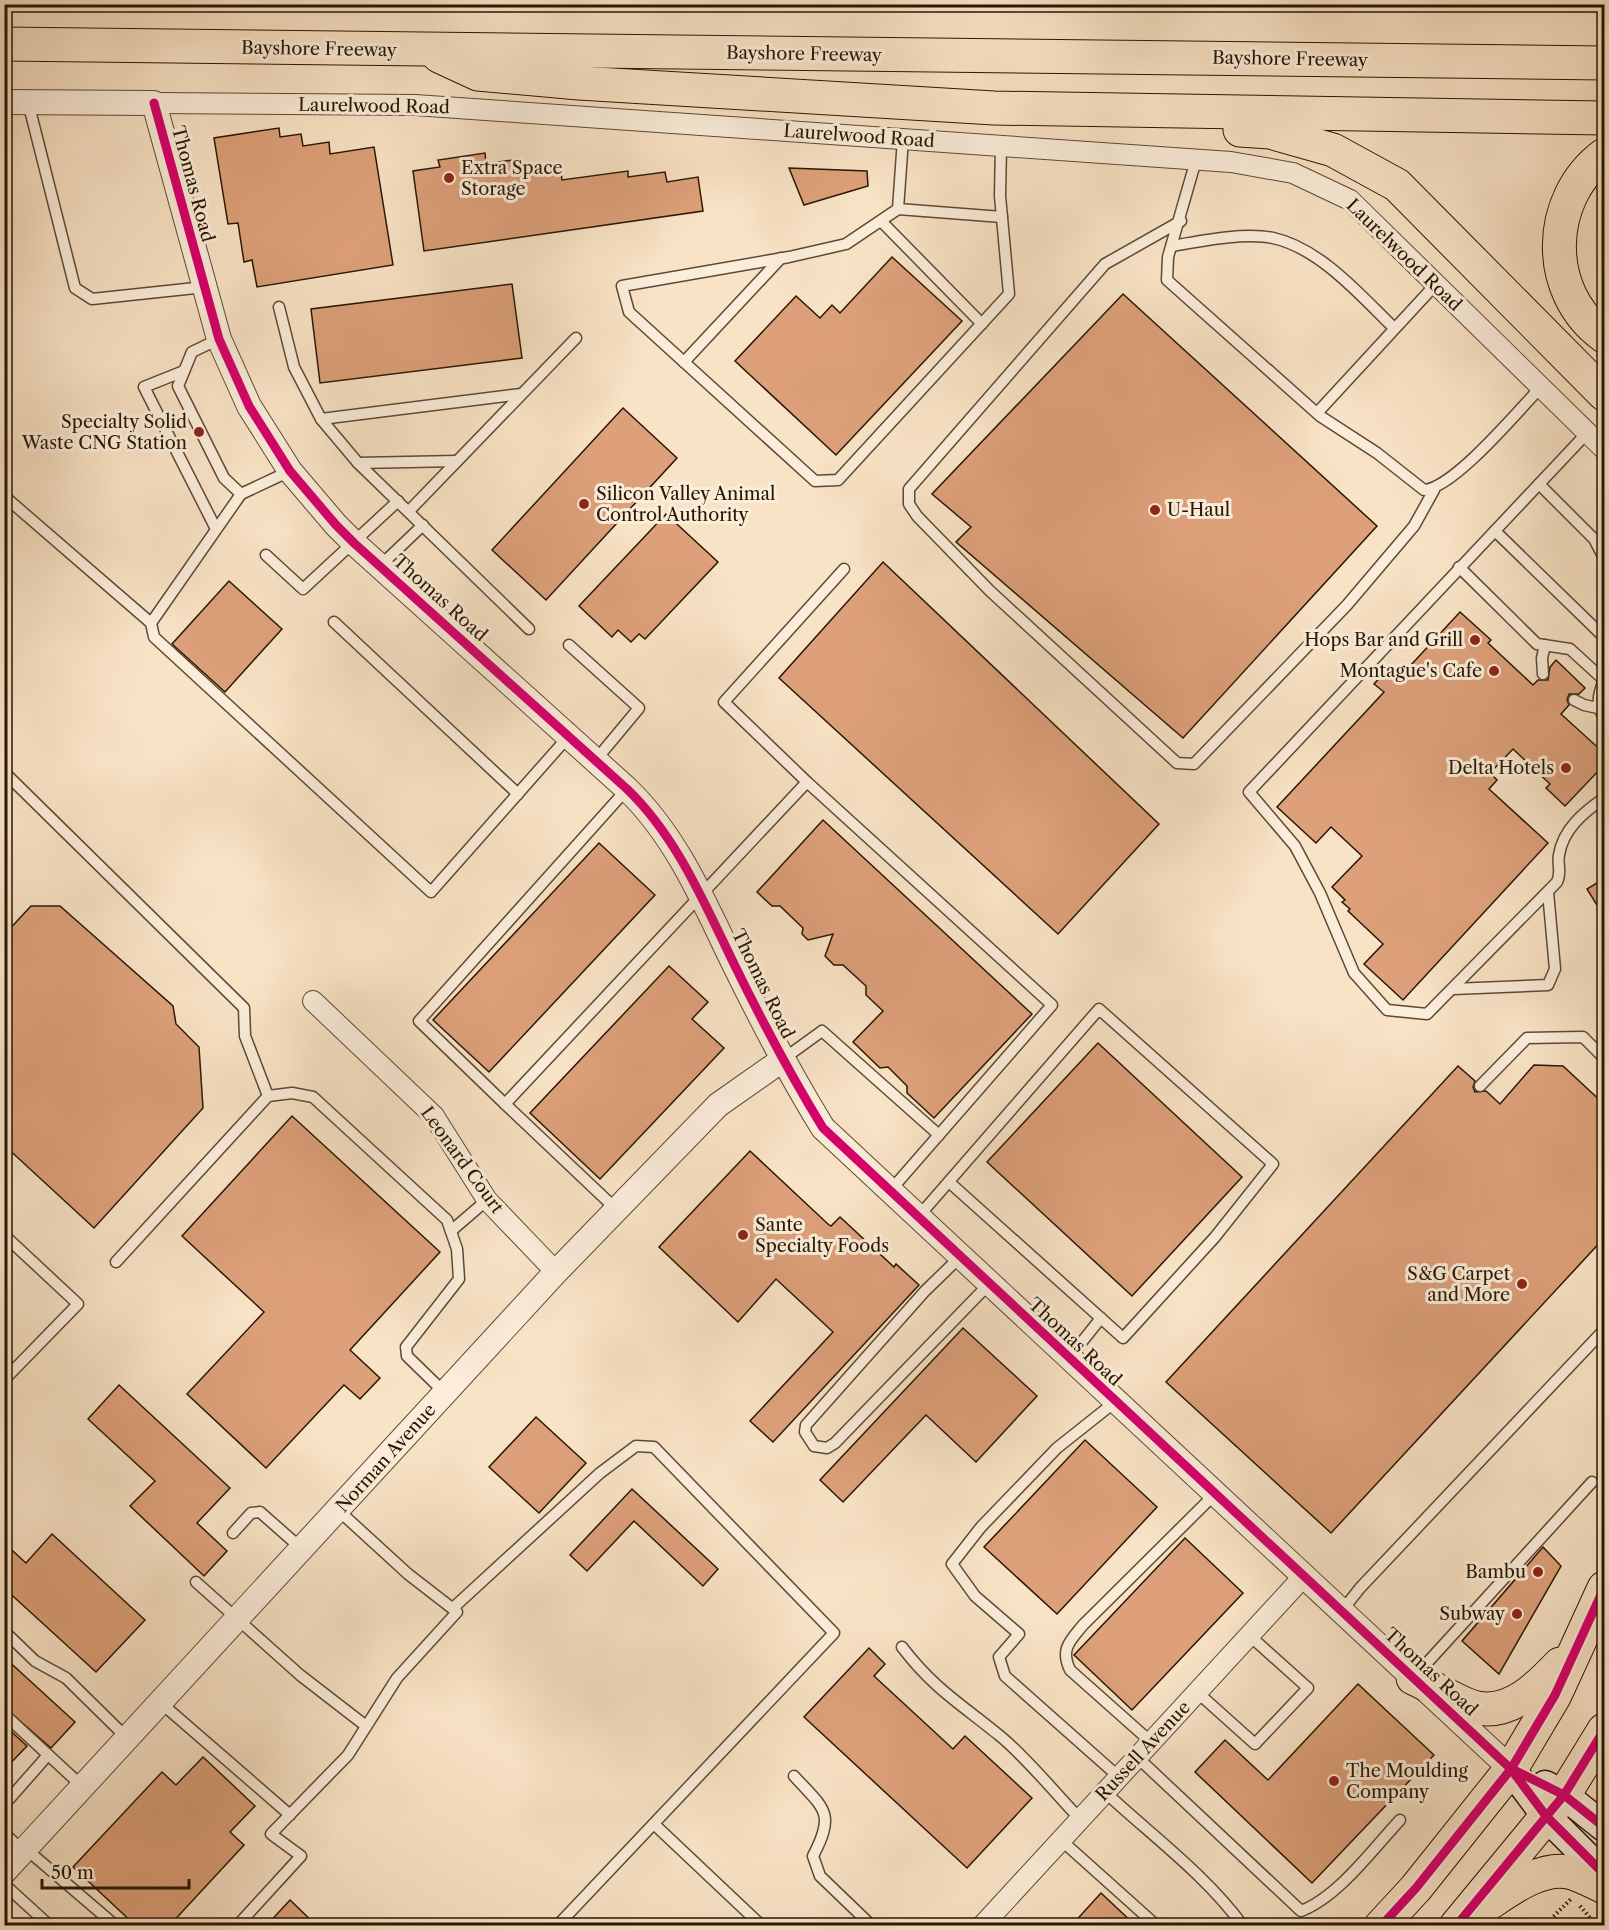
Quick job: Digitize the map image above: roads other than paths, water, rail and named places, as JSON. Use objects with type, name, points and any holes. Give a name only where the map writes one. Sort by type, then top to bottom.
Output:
[{"type":"highway","name":"Bayshore Freeway","points":[[4,44],[1605,63]]},
{"type":"highway","points":[[427,50],[478,74],[579,83],[994,108],[1605,118]]},
{"type":"highway","points":[[994,108],[1038,119],[1270,132],[1333,150],[1397,185],[1605,394]]},
{"type":"highway","points":[[1605,155],[1587,168],[1573,188],[1563,216],[1559,255],[1565,282],[1577,308],[1605,336]]},
{"type":"highway","points":[[1381,1926],[1416,1888],[1511,1769],[1555,1695],[1605,1588]]},
{"type":"highway","points":[[1413,1678],[1477,1708],[1504,1706],[1533,1692],[1576,1648]]},
{"type":"highway","points":[[1458,1924],[1555,1806],[1605,1730]]},
{"type":"highway","points":[[1458,1924],[1523,1882],[1540,1876],[1570,1872],[1605,1887]]},
{"type":"main road","points":[[1511,1769],[1555,1806],[1605,1874]]},
{"type":"main road","points":[[1555,1806],[1605,1827]]},
{"type":"street","name":"Laurelwood Road","points":[[4,102],[415,105],[1232,162],[1293,172],[1350,200],[1605,449]]},
{"type":"street","name":"Thomas Road","points":[[154,103],[219,339],[249,406],[291,471],[354,543],[627,789],[669,837],[701,896],[782,1060],[823,1128],[1511,1769]]},
{"type":"street","name":"Leonard Court","points":[[313,1001],[434,1116],[487,1200],[556,1272]]},
{"type":"street","name":"Norman Avenue","points":[[4,1872],[556,1272],[718,1105],[782,1060]]},
{"type":"street","name":"Russell Avenue","points":[[982,1926],[1304,1576]]},
{"type":"lane","points":[[28,102],[75,288],[93,299],[205,287]]},
{"type":"lane","points":[[898,209],[903,139]]},
{"type":"lane","points":[[1001,146],[1002,217],[1010,294],[838,480],[815,481],[629,312],[622,286],[846,244],[898,209],[1002,217]]},
{"type":"lane","points":[[1196,160],[1181,221],[1172,246],[1167,280],[1317,413],[1377,453],[1424,490],[1434,490]]},
{"type":"lane","points":[[881,221],[982,324]]},
{"type":"lane","points":[[1181,221],[1105,264],[909,489],[909,504],[917,516],[990,591],[1177,762],[1194,764],[1347,605],[1414,526],[1434,490],[1467,464],[1541,387]]},
{"type":"lane","points":[[1172,246],[1214,238],[1273,238],[1320,258],[1394,328]]},
{"type":"lane","points":[[684,362],[781,258]]},
{"type":"lane","points":[[1317,413],[1436,284]]},
{"type":"lane","points":[[279,307],[294,367],[321,419],[358,463],[529,629]]},
{"type":"lane","points":[[409,511],[576,338]]},
{"type":"lane","points":[[219,339],[192,352],[178,386],[224,478],[241,494]]},
{"type":"lane","points":[[184,371],[144,387],[216,529]]},
{"type":"lane","points":[[321,419],[521,394]]},
{"type":"lane","points":[[1587,432],[1249,792],[1295,846],[1320,893],[1354,973],[1387,1010],[1427,1014],[1548,892],[1560,874],[1558,856],[1565,834],[1588,809],[1605,798]]},
{"type":"lane","points":[[358,463],[457,461]]},
{"type":"lane","points":[[151,622],[241,494],[291,471]]},
{"type":"lane","points":[[1539,484],[1593,539],[1605,558]]},
{"type":"lane","points":[[4,496],[151,622],[154,636],[431,892],[568,737]]},
{"type":"lane","points":[[266,555],[303,589],[398,501]]},
{"type":"lane","points":[[380,566],[423,525]]},
{"type":"lane","points":[[1494,531],[1605,637]]},
{"type":"lane","points":[[1459,567],[1537,644],[1570,649],[1604,680],[1598,694],[1598,708],[1605,718]]},
{"type":"lane","points":[[844,569],[724,702],[807,782],[1052,1005],[890,1191]]},
{"type":"lane","points":[[334,622],[518,794]]},
{"type":"lane","points":[[569,645],[639,708],[595,761]]},
{"type":"lane","points":[[1543,674],[1542,658],[1545,645]]},
{"type":"lane","points":[[1574,700],[1598,708]]},
{"type":"lane","points":[[4,772],[244,1008],[245,1036],[268,1096]]},
{"type":"lane","points":[[505,1104],[807,782]]},
{"type":"lane","points":[[616,1210],[419,1021],[627,789]]},
{"type":"lane","points":[[1453,990],[1548,985],[1555,969],[1548,892]]},
{"type":"lane","points":[[918,1217],[1099,1009],[1273,1164],[1215,1237],[1123,1338],[949,1182]]},
{"type":"lane","points":[[782,1060],[822,1031],[939,1135]]},
{"type":"lane","points":[[1480,1086],[1527,1038],[1583,1037],[1605,1058]]},
{"type":"lane","points":[[116,1262],[268,1096],[292,1093],[313,1096],[447,1220],[457,1249],[459,1279],[406,1347],[407,1356],[445,1393]]},
{"type":"lane","points":[[451,1231],[487,1200]]},
{"type":"lane","points":[[4,1235],[78,1304],[4,1380]]},
{"type":"lane","points":[[960,1257],[925,1291],[806,1425],[805,1432],[814,1446],[827,1448],[835,1443],[989,1284]]},
{"type":"lane","points":[[1069,1359],[1101,1318]]},
{"type":"lane","points":[[1341,1612],[1360,1588],[1605,1330]]},
{"type":"lane","points":[[1115,1402],[1057,1448],[981,1527],[952,1564],[975,1596],[1019,1634],[999,1657],[1005,1676],[1119,1777]]},
{"type":"lane","points":[[453,1608],[600,1473],[636,1446],[654,1447],[834,1633],[655,1825],[557,1926]]},
{"type":"lane","points":[[1413,1678],[1592,1482]]},
{"type":"lane","points":[[1215,1494],[1083,1625],[1065,1648],[1065,1659],[1070,1670],[1144,1750],[1301,1911],[1313,1906],[1346,1878],[1400,1820]]},
{"type":"lane","points":[[237,1926],[301,1856],[271,1834],[348,1755],[397,1678],[457,1612],[408,1574],[338,1510]]},
{"type":"lane","points":[[233,1533],[251,1513],[260,1512],[302,1549]]},
{"type":"lane","points":[[196,1582],[300,1675],[366,1726]]},
{"type":"lane","points":[[4,1631],[35,1661],[66,1678],[128,1738]]},
{"type":"lane","points":[[1197,1692],[1256,1744],[1308,1688],[1249,1635]]},
{"type":"lane","points":[[902,1647],[923,1674],[945,1695],[1002,1737],[1080,1819]]},
{"type":"lane","points":[[160,1702],[290,1815]]},
{"type":"lane","points":[[4,1714],[83,1787]]},
{"type":"lane","points":[[4,1805],[48,1755]]},
{"type":"lane","points":[[794,1776],[825,1810],[826,1832],[813,1856],[820,1876],[872,1926]]},
{"type":"lane","points":[[1105,1792],[1232,1910],[1243,1926]]},
{"type":"lane","points":[[655,1825],[762,1926]]},
{"type":"lane","points":[[4,1833],[116,1926]]},
{"type":"lane","points":[[1061,1840],[1157,1926]]},
{"type":"lane","points":[[4,1884],[50,1926]]},
{"type":"place","name":"Extra Space Storage","points":[[449,178]]},
{"type":"place","name":"Specialty Solid Waste CNG Station","points":[[199,432]]},
{"type":"place","name":"Silicon Valley Animal Control Authority","points":[[584,504]]},
{"type":"place","name":"U-Haul","points":[[1155,510]]},
{"type":"place","name":"Hops Bar and Grill","points":[[1475,640]]},
{"type":"place","name":"Montague's Cafe","points":[[1494,671]]},
{"type":"place","name":"Delta Hotels","points":[[1566,768]]},
{"type":"place","name":"Sante Specialty Foods","points":[[743,1235]]},
{"type":"place","name":"S&G Carpet and More","points":[[1522,1284]]},
{"type":"place","name":"Bambu","points":[[1538,1572]]},
{"type":"place","name":"Subway","points":[[1517,1614]]},
{"type":"place","name":"The Moulding Company","points":[[1334,1781]]}]
